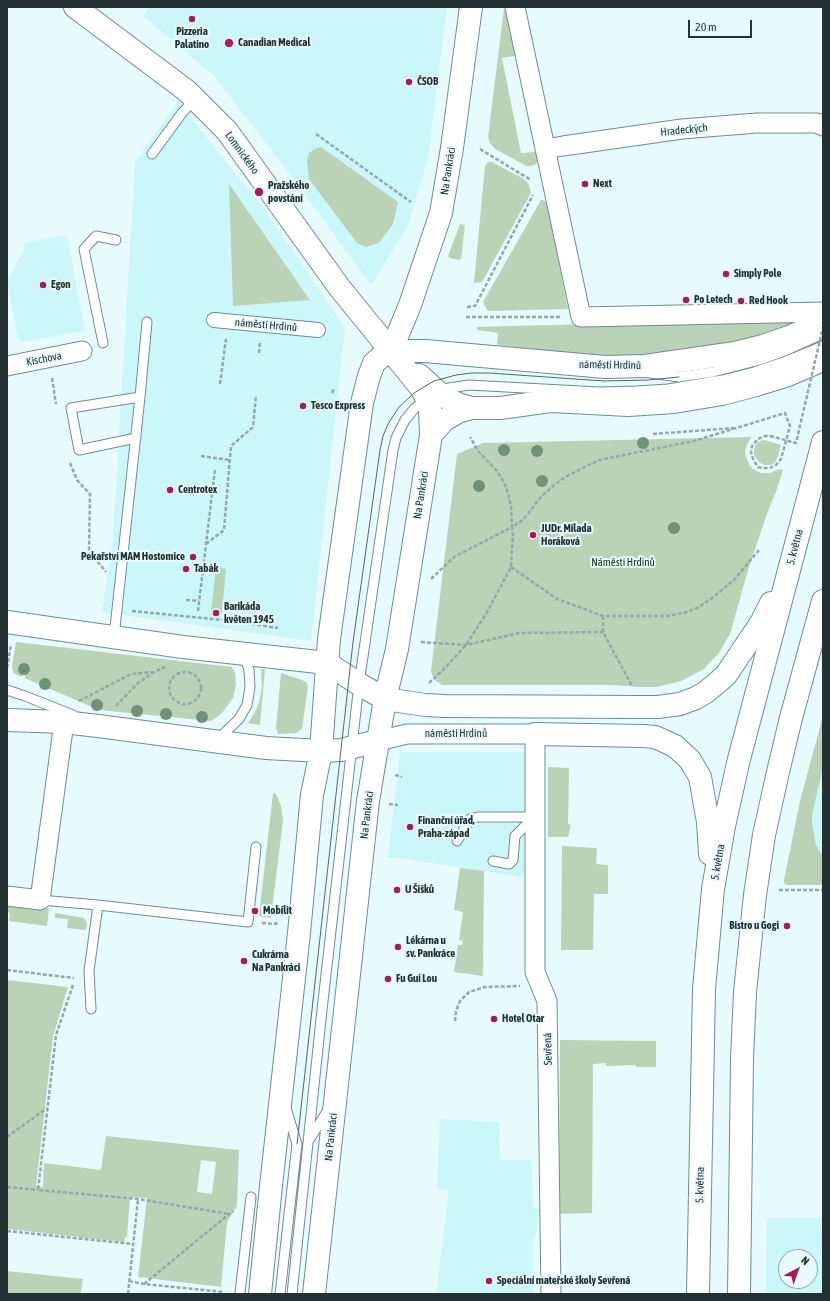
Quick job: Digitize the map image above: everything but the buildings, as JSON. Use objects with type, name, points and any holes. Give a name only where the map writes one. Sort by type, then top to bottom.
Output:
[{"type":"street","name":"Lomnického","points":[[75,7],[196,98],[227,131],[339,287],[391,351],[433,396],[472,408]]},
{"type":"street","name":"Na Pankráci","points":[[391,351],[410,305],[441,212],[452,148],[471,7]]},
{"type":"street","points":[[515,7],[581,317],[823,312]]},
{"type":"street","name":"Hradeckých","points":[[545,149],[690,129],[757,123],[817,123],[823,126]]},
{"type":"street","name":"náměstí Hrdinů","points":[[214,320],[318,330]]},
{"type":"street","name":"náměstí Hrdinů","points":[[391,351],[425,351],[605,367],[645,366],[735,354],[789,337],[823,322]]},
{"type":"street","points":[[247,1294],[281,1093],[300,933],[312,795],[321,750],[331,625],[362,403],[374,363],[391,351]]},
{"type":"street","name":"Kischova","points":[[7,366],[82,352]]},
{"type":"street","points":[[431,435],[444,420],[458,412],[472,408],[500,408],[551,401],[628,405],[674,402],[722,394],[782,377],[823,360]]},
{"type":"street","name":"Na Pankráci","points":[[314,1294],[368,802],[385,699],[397,649],[431,435],[430,409],[433,396]]},
{"type":"street","name":"5. května","points":[[698,1294],[704,989],[713,889],[724,826],[739,759],[823,442]]},
{"type":"street","points":[[9,632],[114,638],[327,663],[385,699],[425,705],[658,707],[680,704],[696,698],[706,692],[726,675],[761,623],[791,562]]},
{"type":"street","points":[[739,1294],[742,1059],[745,992],[755,895],[764,835],[778,772],[823,601]]},
{"type":"street","points":[[7,720],[69,713],[98,726],[266,748],[341,750],[378,741]]},
{"type":"street","points":[[7,896],[40,900],[69,713]]},
{"type":"street","name":"náměstí Hrdinů","points":[[378,741],[407,734],[535,734]]},
{"type":"street","points":[[535,734],[655,737],[683,752],[696,768],[702,786],[708,822],[713,889]]},
{"type":"street","name":"Sevřená","points":[[535,734],[535,972],[547,1001],[551,1294]]},
{"type":"lane","points":[[152,154],[196,98]]},
{"type":"lane","points":[[103,343],[84,249],[96,236],[116,240]]},
{"type":"lane","points":[[114,638],[147,322]]},
{"type":"lane","points":[[605,367],[679,377],[696,375],[760,360],[823,334]]},
{"type":"lane","points":[[292,1294],[359,684],[393,450],[396,438],[405,420],[416,408],[433,396],[449,388],[469,384],[599,392],[652,391],[704,384],[754,372],[823,346]]},
{"type":"lane","points":[[722,394],[754,372]]},
{"type":"lane","points":[[136,438],[80,450],[71,408],[140,397]]},
{"type":"lane","points":[[216,741],[239,720],[247,705],[250,687],[249,670],[244,654]]},
{"type":"lane","points":[[7,690],[98,726]]},
{"type":"lane","points":[[458,841],[470,819],[478,817],[534,817]]},
{"type":"lane","points":[[493,861],[509,864],[513,860],[515,836],[534,817]]},
{"type":"lane","points":[[40,900],[248,922],[256,847]]},
{"type":"lane","points":[[91,1009],[89,971],[98,905]]},
{"type":"lane","points":[[280,1294],[297,1144],[281,1093]]},
{"type":"lane","points":[[308,1143],[336,1098]]},
{"type":"lane","points":[[247,1294],[251,1197]]},
{"type":"path","points":[[316,134],[411,202]]},
{"type":"path","points":[[480,148],[532,181]]},
{"type":"path","points":[[467,307],[475,306],[535,192]]},
{"type":"path","points":[[466,317],[581,317]]},
{"type":"path","points":[[430,580],[454,557],[523,520],[554,485],[583,467],[599,460],[694,442],[785,413],[790,426],[781,459],[773,467],[762,468],[755,464],[751,453],[752,446],[761,437],[770,436],[796,443],[823,326]]},
{"type":"path","points":[[220,384],[224,349]]},
{"type":"path","points":[[49,359],[56,405]]},
{"type":"path","points":[[206,544],[224,530],[231,446],[253,426],[256,395]]},
{"type":"path","points":[[653,434],[741,428]]},
{"type":"path","points":[[426,685],[443,670],[466,645],[486,614],[511,567],[513,534],[511,506],[508,493],[498,471],[478,451],[470,437]]},
{"type":"path","points":[[201,456],[229,460]]},
{"type":"path","points":[[68,458],[76,480],[90,494],[89,551],[107,574]]},
{"type":"path","points":[[198,611],[216,469]]},
{"type":"path","points":[[511,567],[557,598],[603,616],[667,616],[697,608],[711,599],[734,580],[759,550]]},
{"type":"path","points":[[186,600],[199,601]]},
{"type":"path","points":[[132,611],[233,621],[278,628]]},
{"type":"path","points":[[603,616],[603,632],[636,692]]},
{"type":"path","points":[[7,668],[9,632]]},
{"type":"path","points":[[421,642],[466,645],[519,633],[603,632]]},
{"type":"path","points":[[114,708],[138,683],[154,672],[170,665]]},
{"type":"path","points":[[69,713],[131,674],[154,672]]},
{"type":"path","points":[[190,672],[199,680],[201,688],[200,694],[192,703],[180,704],[171,696],[168,688],[173,676],[178,673],[190,672]]},
{"type":"path","points":[[779,890],[823,890]]},
{"type":"path","points":[[7,970],[75,978],[56,1035],[38,1190]]},
{"type":"path","points":[[455,1021],[456,1011],[460,1001],[469,992],[485,987],[540,986]]},
{"type":"path","points":[[7,1137],[48,1108]]},
{"type":"path","points":[[7,1187],[138,1199],[229,1214]]},
{"type":"path","points":[[144,1284],[251,1197]]},
{"type":"path","points":[[128,1294],[138,1199]]},
{"type":"path","points":[[7,1231],[133,1244]]},
{"type":"path","points":[[129,1281],[144,1284],[247,1294]]},
{"type":"shaded area","points":[[149,7],[447,7],[428,159],[407,228],[371,285],[285,168],[214,76],[143,16]]},
{"type":"shaded area","points":[[178,102],[265,210],[345,328],[311,641],[102,612],[113,538],[135,162]]},
{"type":"shaded area","points":[[67,235],[85,331],[21,342],[17,333],[7,281],[25,248],[24,243]]},
{"type":"shaded area","points":[[400,752],[526,752],[527,872],[522,877],[398,858],[388,858]]},
{"type":"shaded area","points":[[823,767],[823,857],[816,845],[812,815]]},
{"type":"shaded area","points":[[440,1119],[499,1122],[500,1160],[530,1160],[532,1165],[533,1208],[539,1210],[536,1235],[533,1240],[533,1294],[436,1294],[449,1190],[437,1188]]},
{"type":"shaded area","points":[[767,1218],[823,1218],[823,1294],[766,1294]]},
{"type":"green space","points":[[504,9],[506,9],[517,52],[515,56],[502,58],[521,153],[536,152],[538,154],[539,159],[536,164],[531,166],[526,166],[494,148],[488,137]]},
{"type":"green space","points":[[321,147],[398,202],[393,224],[379,243],[366,247],[357,243],[309,179],[307,160],[309,153]]},
{"type":"green space","points":[[488,162],[492,162],[524,179],[529,185],[531,193],[482,282],[474,283],[485,166]]},
{"type":"green space","points":[[229,184],[310,300],[233,306]]},
{"type":"green space","points":[[541,200],[547,203],[568,309],[487,310],[483,302]]},
{"type":"green space","points":[[460,224],[465,225],[461,259],[459,260],[448,256]]},
{"type":"green space","points":[[808,319],[741,347],[637,358],[497,345],[498,333],[477,330],[477,327]]},
{"type":"green space","name":"Náměstí Hrdinů","points":[[751,437],[745,452],[750,466],[761,473],[770,473],[779,469],[783,470],[748,570],[730,634],[719,653],[704,669],[681,681],[657,687],[614,685],[442,685],[435,680],[431,671],[457,454],[483,443]]},
{"type":"green space","points":[[765,440],[781,445],[775,463],[770,465],[760,463],[754,455],[756,444]]},
{"type":"green space","points":[[216,567],[226,569],[222,613],[211,612]]},
{"type":"green space","points":[[16,642],[232,667],[235,673],[236,685],[233,698],[222,713],[211,721],[99,710],[27,679],[23,674],[23,677],[15,674],[12,666]]},
{"type":"green space","points":[[262,669],[265,669],[260,725],[248,723],[259,702],[262,687]]},
{"type":"green space","points":[[281,673],[302,680],[307,683],[308,686],[302,729],[296,733],[278,734],[276,727]]},
{"type":"green space","points":[[823,716],[823,767],[812,815],[812,823],[816,845],[823,857],[823,885],[787,885],[784,883],[784,880],[800,801]]},
{"type":"green space","points":[[548,767],[569,768],[568,824],[571,825],[568,837],[548,837]]},
{"type":"green space","points":[[273,793],[277,796],[281,806],[283,820],[271,918],[259,916]]},
{"type":"green space","points":[[562,846],[597,848],[596,864],[608,865],[608,894],[594,894],[593,950],[561,950]]},
{"type":"green space","points":[[460,868],[484,871],[483,976],[454,972],[458,945],[462,945],[463,941],[459,940],[463,912],[454,910]]},
{"type":"green space","points":[[7,903],[49,908],[47,926],[9,921],[10,913],[7,912]]},
{"type":"green space","points":[[55,913],[84,918],[87,923],[86,930],[67,928],[68,919],[55,918]]},
{"type":"green space","points":[[7,980],[68,987],[53,1036],[36,1186],[43,1187],[44,1163],[101,1170],[106,1136],[239,1150],[237,1206],[227,1222],[221,1287],[138,1277],[147,1198],[130,1197],[127,1237],[125,1237],[124,1242],[7,1229]],"holes":[[[201,1160],[216,1162],[212,1194],[197,1192]]]},
{"type":"green space","points":[[560,1040],[656,1041],[656,1067],[636,1067],[636,1065],[606,1066],[606,1063],[593,1064],[592,1213],[559,1214]]},
{"type":"green space","points":[[7,1271],[83,1279],[81,1293],[88,1294],[7,1294]]},
{"type":"tram line","points":[[297,1144],[353,642],[380,450],[383,436],[388,424],[399,407],[414,393],[434,381],[456,375],[489,373],[604,381],[648,380],[679,377]]},
{"type":"place","name":"Pizzeria Palatino","points":[[192,19]]},
{"type":"place","name":"Canadian Medical","points":[[229,43]]},
{"type":"place","name":"ČSOB","points":[[409,82]]},
{"type":"place","name":"Next","points":[[585,184]]},
{"type":"place","name":"Pražského povstání","points":[[259,192]]},
{"type":"place","name":"Simply Pole","points":[[726,274]]},
{"type":"place","name":"Egon","points":[[43,285]]},
{"type":"place","name":"Po Letech","points":[[686,300]]},
{"type":"place","name":"Red Hook","points":[[741,301]]},
{"type":"place","name":"Tesco Express","points":[[303,406]]},
{"type":"place","name":"Centrotex","points":[[170,490]]},
{"type":"place","name":"JUDr. Milada Horáková","points":[[533,535]]},
{"type":"place","name":"Pekařství MAM Hostomice","points":[[193,557]]},
{"type":"place","name":"Tabák","points":[[186,569]]},
{"type":"place","name":"Barikáda květen 1945","points":[[216,613]]},
{"type":"place","name":"Finanční úřad, Praha-západ","points":[[410,827]]},
{"type":"place","name":"U Šišků","points":[[397,890]]},
{"type":"place","name":"Mobilit","points":[[255,911]]},
{"type":"place","name":"Bistro u Gogi","points":[[787,926]]},
{"type":"place","name":"Lékárna u sv. Pankráce","points":[[398,947]]},
{"type":"place","name":"Cukrárna Na Pankráci","points":[[244,961]]},
{"type":"place","name":"Fu Gui Lou","points":[[388,979]]},
{"type":"place","name":"Hotel Otar","points":[[494,1019]]},
{"type":"place","name":"Speciální mateřské školy Sevřená","points":[[489,1281]]}]
